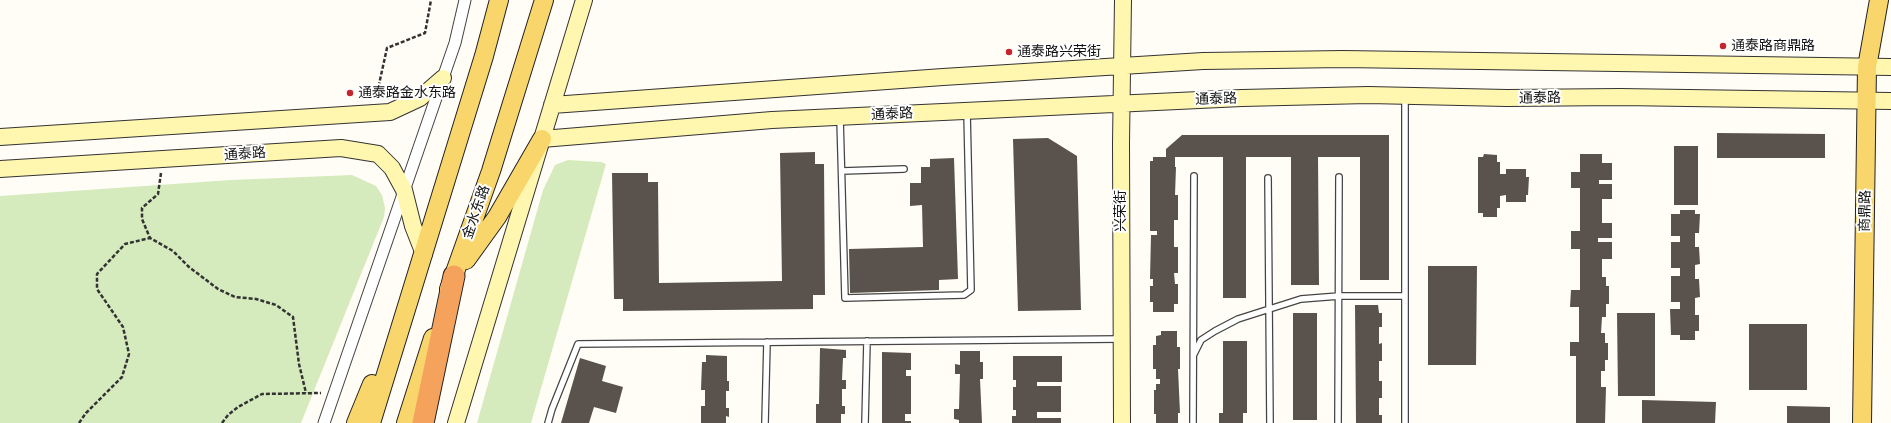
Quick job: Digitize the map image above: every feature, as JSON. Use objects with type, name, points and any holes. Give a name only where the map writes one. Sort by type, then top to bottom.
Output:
[{"type":"highway","points":[[423,423],[454,276]]},
{"type":"main road","points":[[371,423],[484,56],[499,0]]},
{"type":"main road","name":"金水东路","points":[[406,423],[454,276],[491,171],[544,0]]},
{"type":"main road","name":"商鼎路","points":[[1862,423],[1868,67],[1879,0]]},
{"type":"main road","points":[[454,276],[497,217],[542,139]]},
{"type":"main road","points":[[356,423],[424,254]]},
{"type":"street","points":[[324,423],[443,78],[465,0]]},
{"type":"street","points":[[456,423],[584,0]]},
{"type":"street","name":"兴荣街","points":[[1122,423],[1123,0]]},
{"type":"street","points":[[552,105],[1203,61],[1343,59],[1891,67]]},
{"type":"street","points":[[0,137],[390,112],[420,98],[443,78]]},
{"type":"street","name":"通泰路","points":[[542,139],[772,120],[840,116],[1258,97],[1620,97],[1891,101]]},
{"type":"street","name":"通泰路","points":[[0,169],[341,148],[378,154],[392,168],[404,190],[413,226],[424,254]]},
{"type":"lane","points":[[1405,96],[1405,423]]},
{"type":"lane","points":[[840,116],[845,298],[964,295],[971,290],[967,110]]},
{"type":"lane","points":[[842,171],[904,169]]},
{"type":"lane","points":[[1193,423],[1194,176]]},
{"type":"lane","points":[[1338,423],[1339,177]]},
{"type":"lane","points":[[1268,178],[1270,423]]},
{"type":"lane","points":[[1193,356],[1201,340],[1215,330],[1238,319],[1301,299],[1339,296],[1405,296]]},
{"type":"lane","points":[[548,423],[552,409],[578,344],[1122,339]]},
{"type":"lane","points":[[865,423],[867,341]]},
{"type":"lane","points":[[765,423],[767,342]]},
{"type":"path","points":[[373,113],[387,48],[425,33],[431,0]]},
{"type":"path","points":[[163,159],[158,194],[142,208],[142,219],[150,238],[173,251],[189,267],[218,289],[235,297],[256,299],[276,305],[293,317],[299,364],[306,393]]},
{"type":"path","points":[[79,423],[122,377],[129,354],[123,327],[97,289],[97,274],[125,244],[150,238]]},
{"type":"path","points":[[222,423],[228,415],[238,407],[262,394],[335,393]]},
{"type":"green space","points":[[568,160],[601,162],[606,164],[531,423],[477,423],[543,190],[555,165]]},
{"type":"green space","points":[[352,175],[376,186],[382,195],[385,208],[384,217],[301,423],[0,423],[0,196],[231,180]]},
{"type":"building","points":[[1717,133],[1825,134],[1825,158],[1717,158]]},
{"type":"building","points":[[1182,135],[1389,135],[1389,280],[1360,280],[1360,157],[1318,157],[1319,285],[1291,285],[1291,157],[1246,157],[1246,298],[1223,298],[1223,157],[1175,157],[1175,195],[1178,195],[1178,220],[1174,220],[1174,247],[1178,247],[1178,273],[1174,273],[1175,284],[1178,284],[1178,304],[1174,304],[1174,312],[1153,312],[1153,302],[1150,302],[1150,286],[1153,286],[1153,279],[1150,279],[1151,235],[1157,235],[1157,231],[1150,231],[1150,161],[1153,161],[1153,157],[1166,157],[1166,149]]},
{"type":"building","points":[[1048,138],[1077,156],[1081,310],[1018,311],[1013,139]]},
{"type":"building","points":[[1674,146],[1698,146],[1698,205],[1674,205]]},
{"type":"building","points":[[815,152],[815,164],[824,164],[825,295],[813,295],[813,309],[623,311],[623,299],[614,299],[612,173],[648,173],[648,182],[658,182],[659,283],[782,281],[780,153]]},
{"type":"building","points":[[1484,154],[1497,155],[1497,162],[1500,162],[1500,174],[1506,174],[1506,169],[1526,169],[1526,177],[1529,177],[1526,202],[1506,202],[1506,195],[1500,196],[1500,208],[1497,208],[1497,217],[1483,217],[1483,213],[1478,213],[1478,157],[1483,157]]},
{"type":"building","points":[[1580,154],[1602,154],[1602,163],[1612,163],[1612,180],[1599,180],[1599,184],[1612,184],[1612,199],[1602,199],[1602,223],[1612,223],[1612,238],[1598,238],[1598,242],[1612,242],[1612,259],[1602,259],[1602,277],[1606,277],[1606,286],[1609,286],[1609,304],[1606,304],[1606,317],[1602,317],[1601,333],[1605,333],[1605,343],[1608,343],[1608,360],[1605,360],[1605,371],[1601,371],[1601,387],[1606,387],[1605,423],[1576,423],[1576,356],[1570,356],[1570,342],[1579,342],[1579,307],[1570,307],[1571,290],[1580,290],[1580,249],[1571,249],[1571,231],[1580,231],[1580,188],[1571,188],[1571,172],[1580,172]]},
{"type":"building","points":[[954,158],[958,279],[939,280],[939,290],[850,293],[849,249],[923,247],[922,205],[910,206],[910,183],[921,183],[921,167],[930,167],[930,159]]},
{"type":"building","points":[[1680,210],[1695,210],[1695,214],[1700,214],[1699,233],[1695,233],[1695,247],[1699,247],[1700,264],[1695,265],[1695,279],[1699,279],[1700,297],[1695,298],[1695,315],[1699,315],[1699,331],[1695,331],[1695,340],[1680,340],[1680,335],[1671,335],[1670,309],[1680,309],[1680,302],[1671,302],[1671,276],[1680,276],[1680,268],[1671,268],[1671,242],[1680,242],[1680,236],[1671,236],[1671,214],[1680,214]]},
{"type":"building","points":[[1428,266],[1477,266],[1476,365],[1428,365]]},
{"type":"building","points":[[1355,305],[1378,305],[1379,313],[1382,313],[1382,327],[1379,327],[1379,344],[1382,343],[1382,361],[1379,361],[1379,381],[1382,381],[1382,398],[1379,398],[1379,415],[1382,415],[1382,423],[1356,423]]},
{"type":"building","points":[[1293,313],[1317,313],[1317,420],[1293,420]]},
{"type":"building","points":[[1617,313],[1655,313],[1655,396],[1618,396]]},
{"type":"building","points":[[1749,324],[1807,324],[1807,390],[1749,390]]},
{"type":"building","points":[[1161,331],[1177,331],[1177,347],[1180,347],[1180,369],[1178,369],[1180,413],[1178,413],[1178,423],[1156,423],[1156,414],[1154,414],[1154,390],[1156,390],[1156,384],[1160,384],[1160,379],[1156,379],[1156,369],[1153,369],[1153,345],[1156,345],[1156,336],[1161,335]]},
{"type":"building","points":[[1223,341],[1247,341],[1247,413],[1243,413],[1243,423],[1219,423],[1219,413],[1223,413]]},
{"type":"building","points":[[820,348],[846,350],[846,358],[843,358],[842,380],[846,380],[846,389],[842,389],[842,406],[845,406],[845,414],[841,414],[841,423],[816,423],[816,404],[819,404]]},
{"type":"building","points":[[960,351],[980,351],[980,362],[983,362],[983,379],[980,379],[982,423],[959,423],[959,420],[954,419],[954,409],[959,409],[960,374],[955,374],[955,364],[960,365]]},
{"type":"building","points":[[882,352],[911,353],[911,370],[906,370],[906,376],[911,376],[911,414],[905,414],[905,421],[911,421],[911,423],[882,423]]},
{"type":"building","points":[[706,355],[727,356],[727,381],[729,381],[729,391],[726,391],[726,408],[729,408],[729,417],[726,416],[726,423],[701,423],[701,406],[705,406],[705,390],[701,390],[702,362],[706,362]]},
{"type":"building","points":[[1013,356],[1062,356],[1062,382],[1037,382],[1037,386],[1061,386],[1061,412],[1037,412],[1037,418],[1061,418],[1061,423],[1012,423],[1012,416],[1016,416],[1016,410],[1013,410],[1013,387],[1016,387],[1016,380],[1013,380]]},
{"type":"building","points":[[580,358],[606,366],[602,381],[623,387],[616,413],[594,407],[589,423],[561,423]]},
{"type":"building","points":[[1642,400],[1716,402],[1715,423],[1642,423]]},
{"type":"building","points":[[1787,406],[1830,407],[1830,423],[1787,423]]},
{"type":"place","name":"通泰路商鼎路","points":[[1723,46]]},
{"type":"place","name":"通泰路兴荣街","points":[[1009,52]]},
{"type":"place","name":"通泰路金水东路","points":[[350,93]]}]
